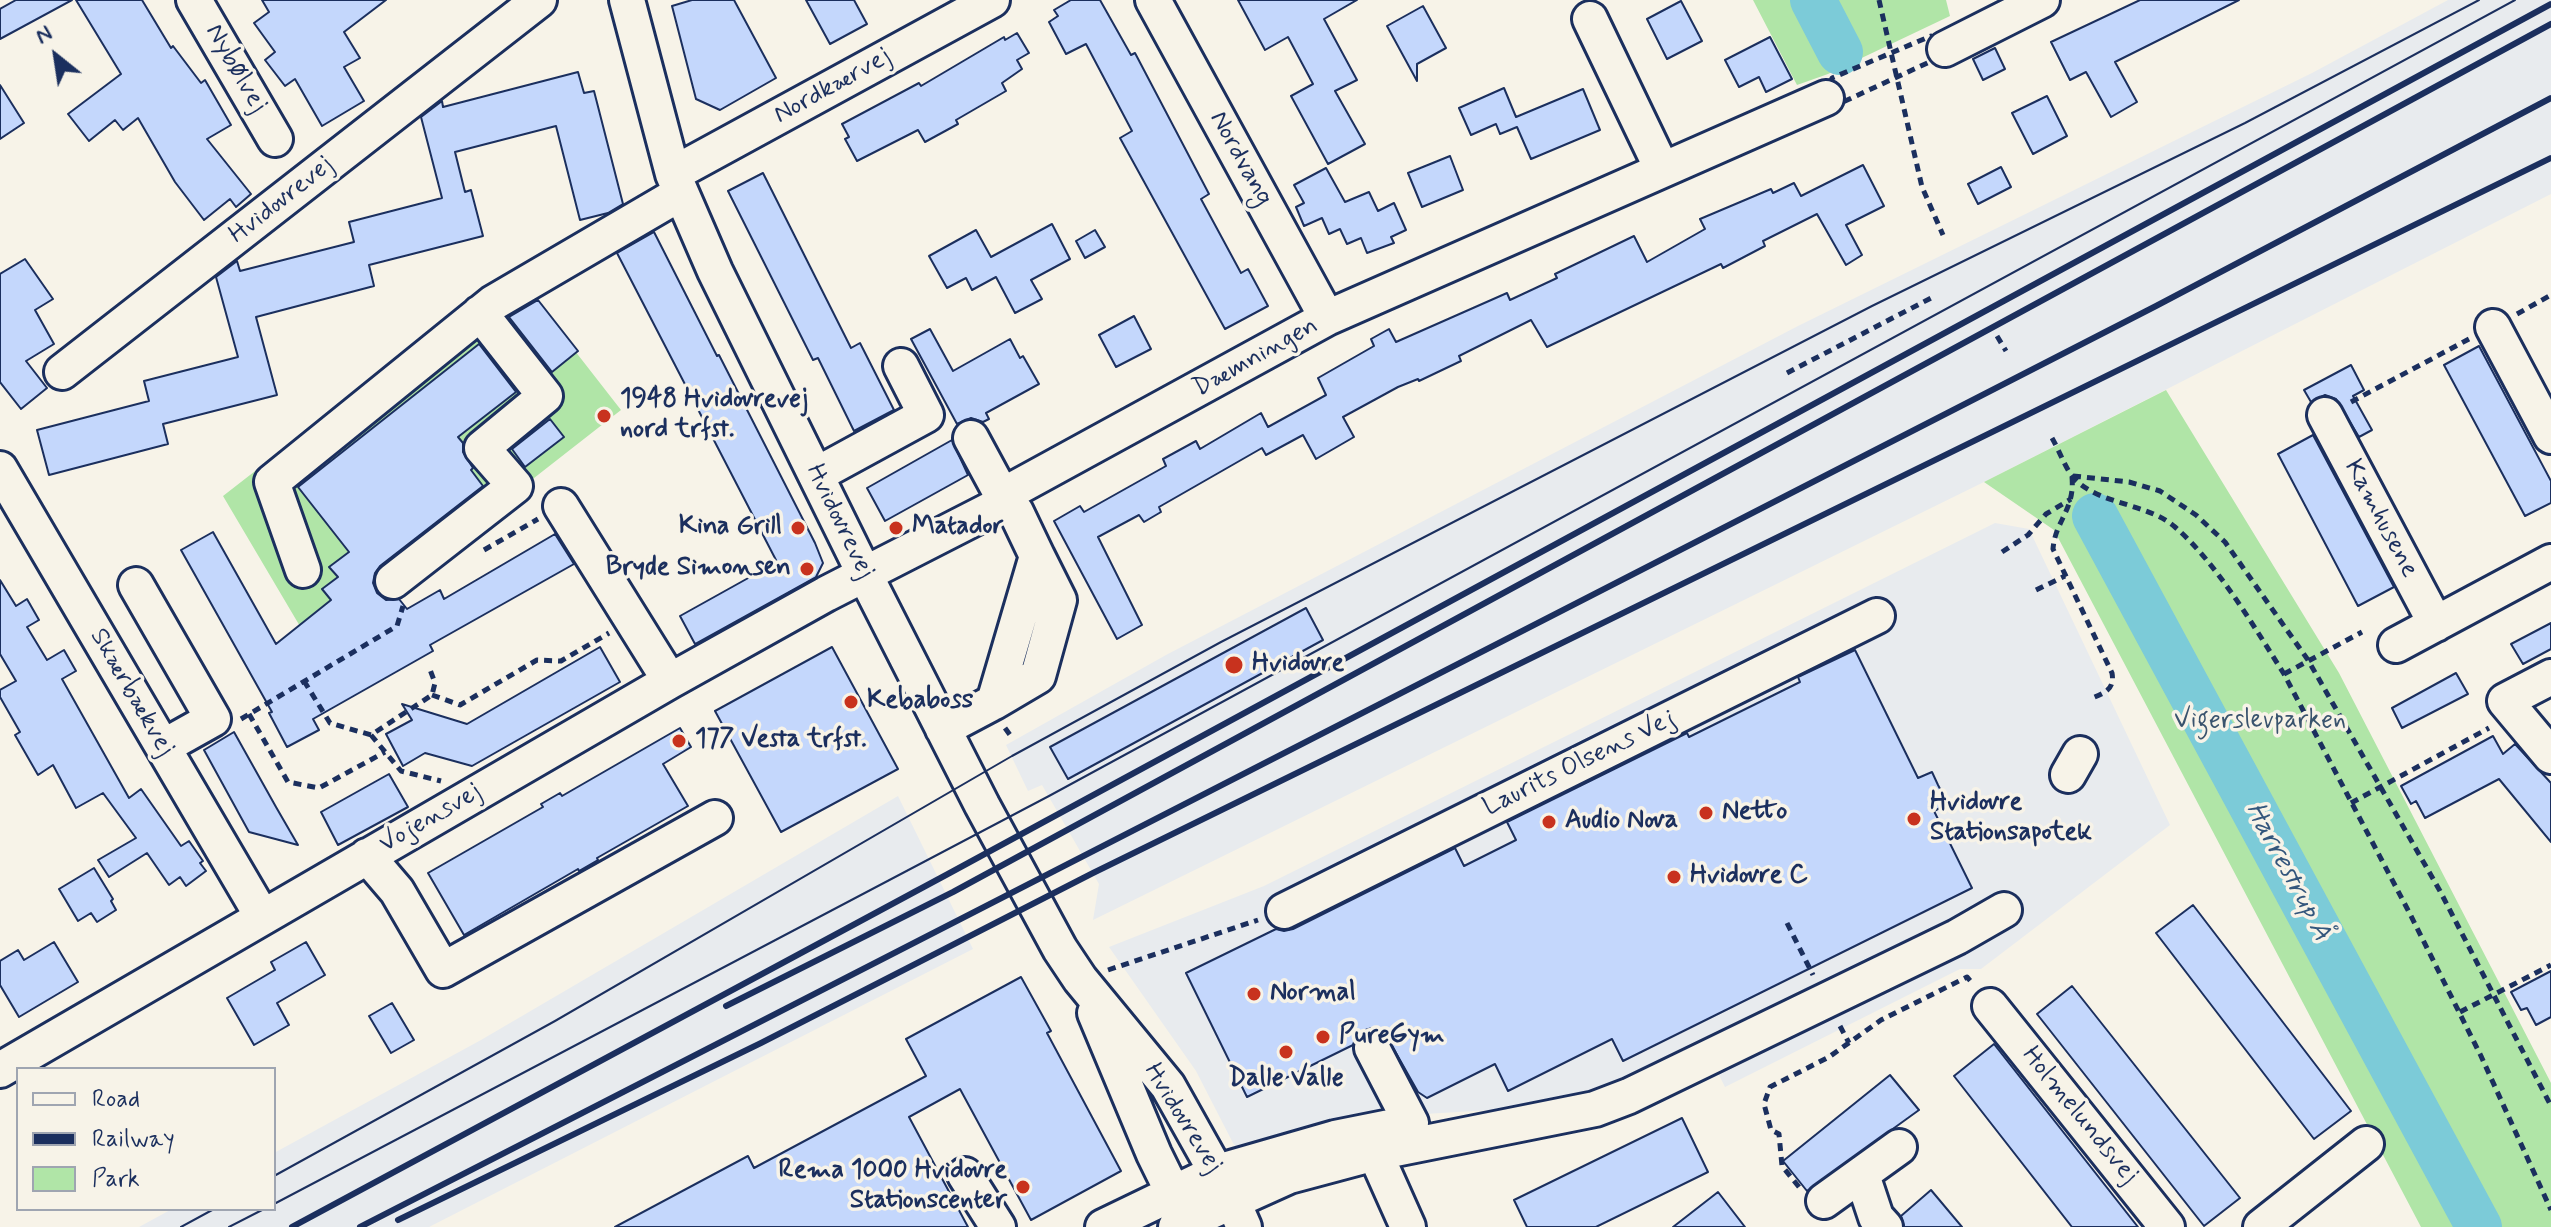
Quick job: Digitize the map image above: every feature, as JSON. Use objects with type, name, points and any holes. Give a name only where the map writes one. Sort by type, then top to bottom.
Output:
[{"type":"street","name":"Nybølvej","points":[[194,0],[275,139]]},
{"type":"street","name":"Hvidovrevej","points":[[62,372],[539,0]]},
{"type":"street","name":"Hvidovrevej","points":[[627,0],[677,183],[715,271],[865,575],[1041,915],[1080,979],[1168,1086],[1238,1214]]},
{"type":"street","name":"Nordkærvej","points":[[303,570],[272,482],[480,313],[677,183],[992,0]]},
{"type":"street","name":"Nordvang","points":[[1153,0],[1327,318]]},
{"type":"street","points":[[1945,49],[2042,0]]},
{"type":"street","points":[[1590,19],[1662,169]]},
{"type":"street","name":"Dæmningen","points":[[865,575],[996,507],[1018,487],[1327,318],[1826,98]]},
{"type":"street","points":[[400,588],[515,486],[482,448],[545,396],[480,313]]},
{"type":"street","points":[[2493,327],[2551,436]]},
{"type":"street","points":[[816,475],[926,415],[901,366]]},
{"type":"street","name":"Kamhusene","points":[[2325,415],[2436,624]]},
{"type":"street","points":[[943,729],[994,702],[1037,556],[1016,512],[1004,499],[971,438]]},
{"type":"street","name":"Skærbækvej","points":[[0,469],[262,916]]},
{"type":"street","points":[[561,506],[670,681]]},
{"type":"street","points":[[2396,645],[2551,562]]},
{"type":"street","name":"Vojensvej","points":[[0,1070],[670,681],[865,575]]},
{"type":"street","points":[[136,585],[213,719],[163,747]]},
{"type":"street","name":"Laurits Olsens Vej","points":[[1284,911],[1877,616]]},
{"type":"street","points":[[2551,677],[2505,701],[2551,756]]},
{"type":"street","points":[[367,856],[397,891],[443,970],[715,818]]},
{"type":"street","points":[[1103,1227],[1181,1217],[1238,1214],[1289,1176],[1375,1153],[1488,1133],[1595,1109],[1629,1096],[1957,937],[2004,910]]},
{"type":"street","name":"Hvidovrevej","points":[[1080,979],[1181,1217]]},
{"type":"street","name":"Holmelundsvej","points":[[1990,1006],[2167,1227]]},
{"type":"street","points":[[1372,1048],[1411,1123]]},
{"type":"street","points":[[1181,1217],[1217,1172],[1335,1138],[1411,1123],[1513,1113],[1556,1116]]},
{"type":"street","points":[[2261,1227],[2366,1144]]},
{"type":"street","points":[[1824,1201],[1899,1147]]},
{"type":"street","points":[[1375,1153],[1408,1227]]},
{"type":"street","points":[[965,1175],[998,1227]]},
{"type":"street","points":[[1862,1175],[1876,1217],[1885,1227]]},
{"type":"path","points":[[1879,0],[1922,187],[1943,235]]},
{"type":"path","points":[[1890,54],[1832,78],[1826,98],[1843,102],[1936,59],[1945,49]]},
{"type":"path","points":[[2325,415],[2551,295]]},
{"type":"path","points":[[1787,373],[1933,297]]},
{"type":"path","points":[[1997,336],[2006,351]]},
{"type":"path","points":[[2052,438],[2072,476],[2090,491],[2141,509],[2174,526],[2208,563],[2284,674],[2460,1012],[2551,1210]]},
{"type":"path","points":[[2072,476],[2070,508],[2054,537],[2053,549],[2114,683],[2109,690],[2090,699]]},
{"type":"path","points":[[2072,476],[2129,482],[2160,491],[2196,515],[2225,542],[2308,660],[2440,891],[2551,1106]]},
{"type":"path","points":[[2002,552],[2028,535],[2046,514],[2072,498]]},
{"type":"path","points":[[471,558],[561,506]]},
{"type":"path","points":[[2036,590],[2065,576]]},
{"type":"path","points":[[229,726],[397,626],[400,588]]},
{"type":"path","points":[[432,695],[460,705],[537,660],[561,661],[632,620]]},
{"type":"path","points":[[2284,674],[2362,632]]},
{"type":"path","points":[[371,735],[432,695],[435,683],[429,667]]},
{"type":"path","points":[[304,681],[330,723],[371,735],[401,771],[481,790]]},
{"type":"path","points":[[2351,803],[2497,724],[2505,701]]},
{"type":"path","points":[[249,714],[288,782],[319,788],[385,752]]},
{"type":"path","points":[[1080,979],[1284,911]]},
{"type":"path","points":[[2460,1012],[2551,965]]},
{"type":"path","points":[[1824,1201],[1815,1205],[1782,1166],[1779,1134],[1771,1130],[1764,1104],[1770,1087],[1829,1057],[1881,1020],[1967,977],[1990,1006]]},
{"type":"shaded area","points":[[2448,0],[2551,0],[2551,194],[1984,482],[1093,920],[1099,884],[1042,785],[1028,791],[1006,745],[1166,655],[1798,326],[2312,73]]},
{"type":"shaded area","points":[[1995,523],[2029,529],[2170,825],[1981,969],[1960,969],[1725,1087],[1708,1053],[1618,1096],[1524,1108],[1425,1114],[1241,1153],[1196,1071],[1109,947],[1264,886]]},
{"type":"shaded area","points":[[898,796],[973,949],[429,1227],[139,1227],[168,1211],[276,1211],[276,1152],[481,1040]]},
{"type":"green space","points":[[1753,0],[1946,0],[1950,16],[1828,74],[1797,85]]},
{"type":"green space","points":[[529,292],[621,410],[314,650],[223,496],[484,293]]},
{"type":"green space","name":"Vigerslevparken","points":[[2166,390],[2339,673],[2551,1083],[2551,1227],[2421,1227],[2054,530],[1984,482]]},
{"type":"building","points":[[16,0],[72,0],[0,39],[0,9]]},
{"type":"building","points":[[76,0],[142,0],[171,48],[173,46],[201,83],[205,80],[231,125],[207,139],[251,194],[236,207],[230,199],[204,220],[175,182],[138,118],[123,130],[115,120],[89,141],[68,114],[121,74]]},
{"type":"building","points":[[262,0],[386,0],[344,32],[360,58],[344,67],[364,101],[322,126],[295,79],[285,86],[265,60],[275,52],[254,23],[269,12]]},
{"type":"building","points":[[692,0],[734,0],[776,78],[720,110],[696,99],[672,6]]},
{"type":"building","points":[[806,0],[854,0],[867,24],[830,44]]},
{"type":"building","points":[[1071,0],[1100,0],[1131,55],[1135,53],[1209,194],[1201,199],[1241,273],[1248,269],[1268,306],[1225,329],[1120,138],[1132,131],[1086,44],[1066,54],[1049,22],[1058,16],[1054,10]]},
{"type":"building","points":[[1238,0],[1357,0],[1324,19],[1357,80],[1335,91],[1365,144],[1328,164],[1291,96],[1313,84],[1288,37],[1265,50]]},
{"type":"building","points":[[2140,0],[2239,0],[2115,62],[2137,102],[2111,117],[2086,72],[2070,80],[2051,42]]},
{"type":"building","points":[[1681,1],[1702,41],[1667,59],[1647,19]]},
{"type":"building","points":[[1423,6],[1446,48],[1417,64],[1417,81],[1387,26]]},
{"type":"building","points":[[1017,33],[1029,53],[1017,60],[1022,69],[1002,83],[1006,91],[925,142],[918,130],[857,161],[845,139],[849,137],[842,124],[919,83],[921,86],[1004,37],[1005,40]]},
{"type":"building","points":[[1770,37],[1792,79],[1766,92],[1759,77],[1739,87],[1725,60]]},
{"type":"building","points":[[1995,48],[2005,69],[1983,80],[1973,59]]},
{"type":"building","points":[[578,72],[584,93],[594,91],[623,204],[608,213],[580,220],[556,126],[455,152],[465,192],[471,190],[483,236],[369,265],[374,286],[256,317],[277,395],[163,424],[168,444],[49,475],[37,430],[149,401],[144,381],[238,357],[216,277],[237,261],[240,271],[354,242],[349,222],[442,198],[421,117],[442,101],[443,107]]},
{"type":"building","points":[[0,85],[24,123],[0,139]]},
{"type":"building","points":[[1504,88],[1516,117],[1583,89],[1600,130],[1531,159],[1517,127],[1500,134],[1496,124],[1471,135],[1459,108]]},
{"type":"building","points":[[2047,96],[2067,136],[2033,154],[2012,113]]},
{"type":"building","points":[[1450,156],[1463,190],[1422,207],[1408,173]]},
{"type":"building","points":[[1863,165],[1884,206],[1846,225],[1862,255],[1846,265],[1817,214],[1763,241],[1765,246],[1723,268],[1721,264],[1547,347],[1531,320],[1459,356],[1461,361],[1419,381],[1398,387],[1343,417],[1354,437],[1316,459],[1303,435],[1266,455],[1262,448],[1159,507],[1161,512],[1144,522],[1139,515],[1098,537],[1142,625],[1117,639],[1054,521],[1080,506],[1084,512],[1166,466],[1163,459],[1196,441],[1200,449],[1261,413],[1268,427],[1326,395],[1318,378],[1374,346],[1371,339],[1389,329],[1396,342],[1507,293],[1510,300],[1557,278],[1555,274],[1634,236],[1647,262],[1705,229],[1700,219],[1771,189],[1773,193],[1794,183],[1801,196]]},
{"type":"building","points":[[2001,167],[2011,187],[1978,204],[1968,184]]},
{"type":"building","points":[[1326,168],[1345,202],[1369,192],[1378,211],[1394,203],[1406,230],[1391,237],[1394,243],[1367,253],[1361,238],[1347,244],[1340,229],[1329,234],[1322,218],[1304,226],[1296,207],[1304,203],[1294,185]]},
{"type":"building","points":[[763,173],[851,348],[860,343],[894,410],[854,431],[818,358],[813,360],[728,191]]},
{"type":"building","points":[[1052,224],[1070,259],[1031,280],[1042,299],[1015,313],[996,277],[972,290],[966,278],[947,288],[929,256],[976,230],[991,257]]},
{"type":"building","points":[[1095,230],[1105,247],[1085,258],[1076,241]]},
{"type":"building","points":[[654,232],[823,563],[816,577],[695,644],[680,616],[777,562],[617,253]]},
{"type":"building","points":[[25,259],[53,299],[35,310],[54,344],[26,361],[47,388],[21,409],[0,382],[0,274]]},
{"type":"building","points":[[538,300],[578,351],[552,372],[509,317]]},
{"type":"building","points":[[1134,316],[1151,349],[1116,367],[1099,335]]},
{"type":"building","points":[[930,329],[953,371],[1010,339],[1039,384],[986,413],[989,419],[983,422],[971,418],[957,424],[911,339]]},
{"type":"building","points":[[479,344],[516,392],[458,437],[473,468],[471,470],[483,486],[380,566],[373,583],[377,593],[386,600],[399,599],[407,609],[440,590],[444,599],[555,534],[574,564],[430,645],[433,651],[313,719],[319,730],[287,747],[269,713],[272,712],[181,550],[213,532],[276,644],[331,600],[322,589],[338,577],[329,567],[349,552],[298,487]]},
{"type":"building","points":[[2479,346],[2551,481],[2551,503],[2525,516],[2444,365]]},
{"type":"building","points":[[2351,365],[2364,390],[2353,396],[2372,430],[2359,437],[2336,399],[2325,395],[2311,402],[2304,390]]},
{"type":"building","points":[[550,419],[564,437],[525,467],[512,449]]},
{"type":"building","points":[[2313,435],[2394,587],[2358,606],[2278,454]]},
{"type":"building","points":[[952,440],[968,475],[885,521],[867,488]]},
{"type":"building","points":[[0,580],[16,606],[27,599],[39,620],[27,627],[47,660],[64,650],[76,671],[62,679],[129,798],[141,789],[181,846],[189,841],[203,861],[200,863],[206,871],[186,886],[180,877],[169,885],[147,853],[109,877],[98,860],[136,838],[103,793],[76,808],[53,765],[38,775],[15,735],[20,732],[0,697],[0,690],[16,681],[0,654]]},
{"type":"building","points":[[1306,608],[1323,640],[1068,779],[1050,747]]},
{"type":"building","points":[[2551,623],[2551,649],[2523,664],[2511,644]]},
{"type":"building","points":[[600,647],[620,682],[472,766],[425,753],[403,766],[386,734],[412,720],[402,704],[467,724]]},
{"type":"building","points":[[832,647],[898,769],[781,832],[715,711]]},
{"type":"building","name":"Hvidovre C","points":[[1855,650],[1918,778],[1932,772],[1948,804],[1934,811],[1972,888],[1623,1061],[1612,1039],[1508,1091],[1495,1064],[1427,1098],[1418,1092],[1383,1030],[1372,1028],[1362,1031],[1353,1045],[1247,1097],[1186,973],[1276,929],[1293,929],[1455,848],[1464,866],[1516,840],[1507,822],[1687,733],[1689,737],[1800,682],[1798,677]]},
{"type":"building","points":[[2456,673],[2468,694],[2402,728],[2392,708]]},
{"type":"building","points":[[680,728],[691,747],[663,764],[688,806],[464,935],[428,873],[543,807],[541,804],[560,793],[562,796]]},
{"type":"building","points":[[234,732],[298,845],[249,832],[204,750]]},
{"type":"building","points":[[2493,736],[2503,754],[2515,744],[2551,783],[2551,842],[2499,779],[2425,818],[2416,801],[2411,804],[2401,786]]},
{"type":"building","points":[[389,774],[408,807],[338,845],[321,812]]},
{"type":"building","points":[[94,868],[113,899],[111,901],[116,910],[97,922],[91,913],[78,921],[59,889]]},
{"type":"building","points":[[2193,905],[2351,1111],[2314,1139],[2156,933]]},
{"type":"building","points":[[54,942],[78,982],[19,1017],[0,985],[0,961],[18,950],[24,960]]},
{"type":"building","points":[[306,942],[325,975],[277,1003],[289,1025],[254,1045],[227,998],[275,970],[271,962]]},
{"type":"building","points":[[2551,971],[2551,1017],[2536,1025],[2527,1008],[2521,1010],[2511,992]]},
{"type":"building","points":[[1021,977],[1051,1031],[1047,1033],[1121,1171],[1031,1220],[960,1089],[909,1117],[968,1227],[615,1227],[748,1156],[754,1168],[926,1076],[906,1039]]},
{"type":"building","points":[[2072,986],[2240,1198],[2204,1226],[2037,1014]]},
{"type":"building","points":[[392,1003],[414,1040],[391,1053],[369,1016]]},
{"type":"building","points":[[1994,1044],[2138,1227],[2072,1227],[1954,1076]]},
{"type":"building","points":[[1890,1075],[1919,1110],[1807,1191],[1783,1161]]},
{"type":"building","points":[[1682,1118],[1708,1172],[1596,1227],[1527,1227],[1514,1200]]},
{"type":"building","points":[[1931,1190],[1962,1227],[1904,1227],[1901,1216]]},
{"type":"building","points":[[1718,1192],[1745,1227],[1673,1227]]},
{"type":"waterway","name":"Harrestrup Å","points":[[1813,0],[1840,52]]},
{"type":"waterway","name":"Harrestrup Å","points":[[2095,516],[2479,1227]]},
{"type":"tram line","points":[[276,1175],[555,1021],[1012,756],[1221,642],[1872,306],[2245,123],[2479,0]]},
{"type":"tram line","points":[[276,1203],[1049,796],[2515,0]]},
{"type":"tram line","points":[[181,1227],[210,1211]]},
{"type":"tram line","points":[[229,1227],[260,1211]]},
{"type":"railway","points":[[292,1227],[2551,4]]},
{"type":"railway","points":[[726,1006],[953,892],[2551,24]]},
{"type":"railway","points":[[360,1227],[2156,306],[2551,98]]},
{"type":"railway","points":[[398,1220],[761,1043],[1093,873],[2551,158]]},
{"type":"place","name":"1948 Hvidovrevej nord trfst.","points":[[604,416]]},
{"type":"place","name":"Kina Grill","points":[[798,528]]},
{"type":"place","name":"Matador","points":[[896,528]]},
{"type":"place","name":"Bryde Simonsen","points":[[807,569]]},
{"type":"place","name":"Hvidovre","points":[[1234,665]]},
{"type":"place","name":"Kebaboss","points":[[851,702]]},
{"type":"place","name":"177 Vesta trfst.","points":[[679,741]]},
{"type":"place","name":"Netto","points":[[1706,813]]},
{"type":"place","name":"Hvidovre Stationsapotek","points":[[1914,819]]},
{"type":"place","name":"Audio Nova","points":[[1549,822]]},
{"type":"place","name":"Hvidovre C","points":[[1674,877]]},
{"type":"place","name":"Normal","points":[[1254,994]]},
{"type":"place","name":"PureGym","points":[[1323,1037]]},
{"type":"place","name":"Dalle Valle","points":[[1286,1052]]},
{"type":"place","name":"Rema 1000 Hvidovre Stationscenter","points":[[1023,1187]]}]
